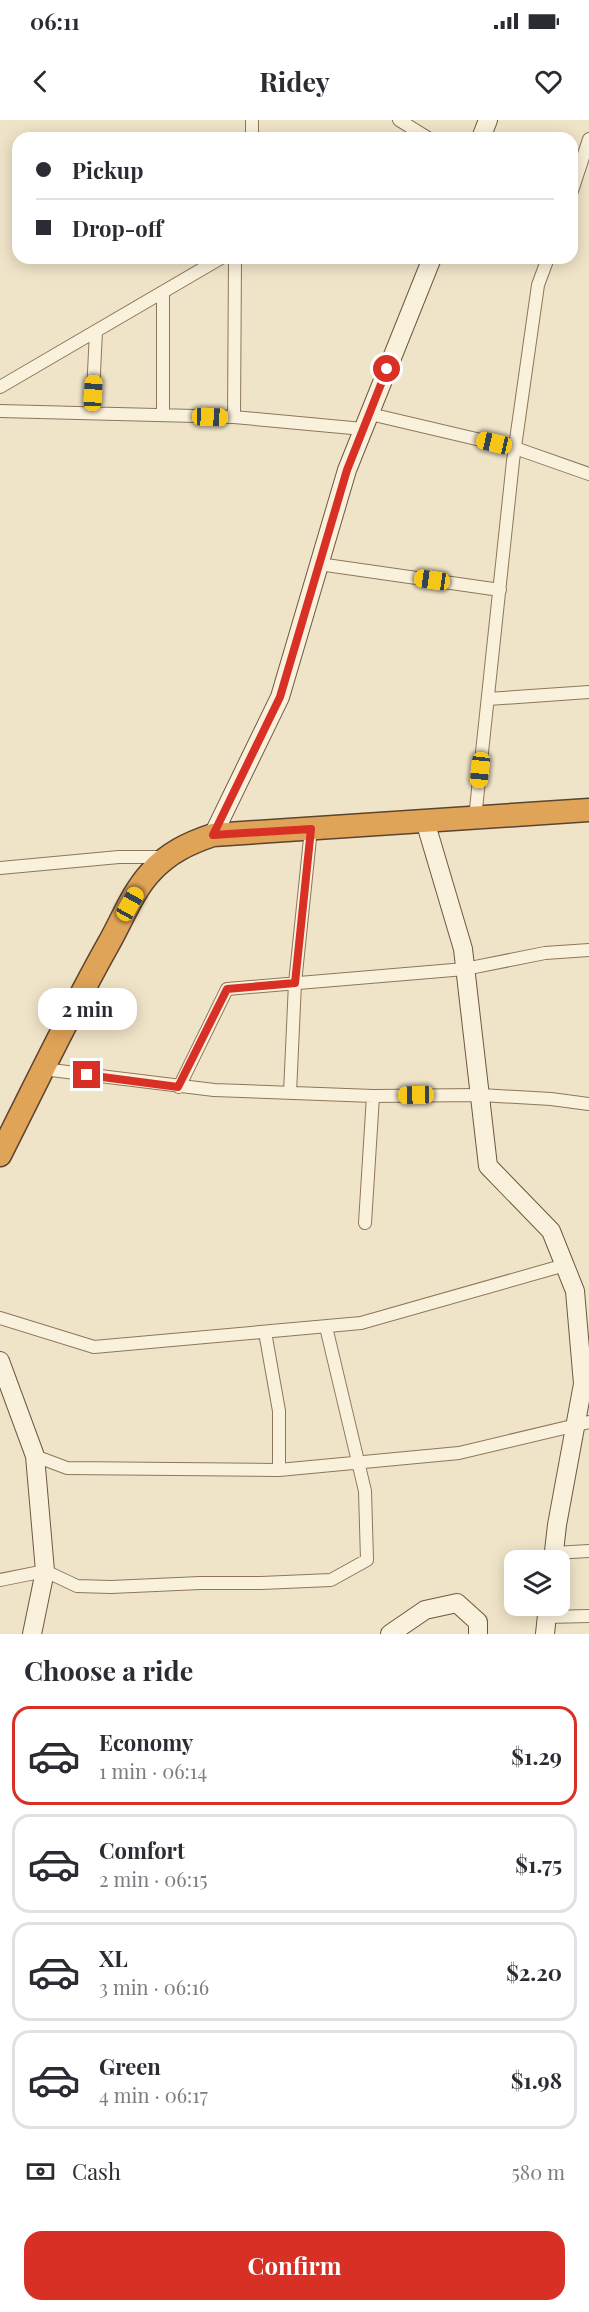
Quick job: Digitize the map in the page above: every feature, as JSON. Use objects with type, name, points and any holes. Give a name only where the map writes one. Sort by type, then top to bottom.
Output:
[{"type":"highway","points":[[0,1155],[8,1123],[43,1069],[141,885],[167,857],[189,843],[213,835],[589,810]]},
{"type":"street","points":[[399,120],[418,132]]},
{"type":"street","points":[[581,159],[589,139]]},
{"type":"street","points":[[0,387],[211,264]]},
{"type":"street","points":[[234,417],[235,264]]},
{"type":"street","points":[[213,835],[280,697],[347,470],[430,264]]},
{"type":"street","points":[[475,818],[515,448],[538,285],[546,264]]},
{"type":"street","points":[[163,292],[163,415]]},
{"type":"street","points":[[92,413],[96,331]]},
{"type":"street","points":[[0,411],[366,422],[515,448],[589,474]]},
{"type":"street","points":[[319,564],[500,590]]},
{"type":"street","points":[[488,699],[589,693]]},
{"type":"street","points":[[425,821],[463,949],[488,1166],[551,1231],[575,1291],[582,1384],[582,1423],[557,1525],[554,1550]]},
{"type":"street","points":[[290,1093],[295,983],[311,829]]},
{"type":"street","points":[[0,868],[119,857],[167,857]]},
{"type":"street","points":[[178,1087],[227,989],[465,969],[545,952],[589,950]]},
{"type":"street","points":[[43,1069],[214,1090],[373,1096],[480,1095],[551,1099],[589,1104]]},
{"type":"street","points":[[365,1223],[373,1096]]},
{"type":"street","points":[[0,1318],[93,1347],[326,1327],[361,1323],[565,1265]]},
{"type":"street","points":[[0,1580],[45,1571],[77,1586],[111,1587],[331,1580],[368,1560],[365,1491],[326,1327]]},
{"type":"street","points":[[266,1332],[279,1411],[279,1470]]},
{"type":"street","points":[[0,1361],[35,1456],[45,1571],[32,1634]]},
{"type":"street","points":[[35,1456],[67,1468],[279,1470],[459,1453],[582,1423]]},
{"type":"street","points":[[570,1554],[589,1551]]},
{"type":"street","points":[[390,1634],[425,1610],[457,1603],[478,1622],[478,1634]]},
{"type":"street","points":[[547,1618],[589,1616]]},
{"type":"route","points":[[87,1075],[178,1087],[227,989],[295,983],[311,829],[213,835],[280,697],[347,470],[387,369]]}]
